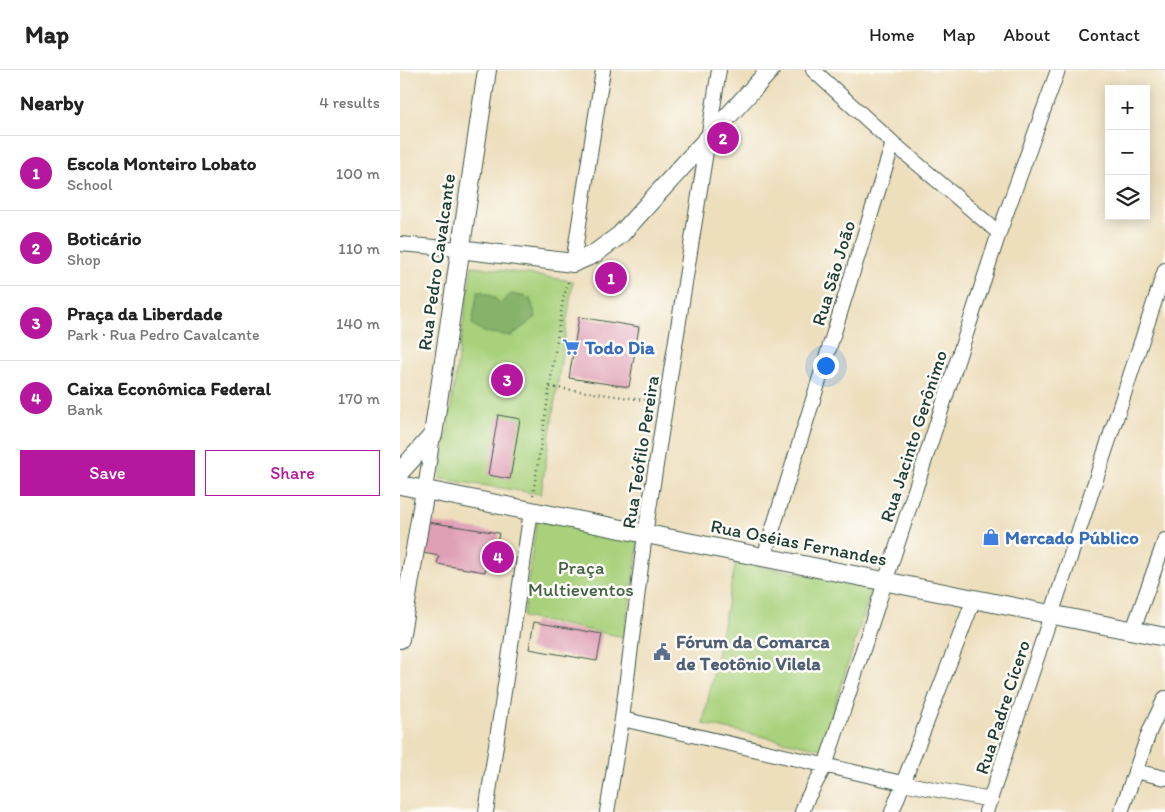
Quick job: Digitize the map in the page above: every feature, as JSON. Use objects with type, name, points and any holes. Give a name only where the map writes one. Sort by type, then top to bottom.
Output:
[{"type":"street","name":"Rua Pedro Cavalcante","points":[[400,639],[425,490],[486,70]]},
{"type":"street","points":[[573,263],[603,70]]},
{"type":"street","name":"Rua Teófilo Pereira","points":[[607,812],[622,719],[646,534],[719,70]]},
{"type":"street","points":[[400,244],[573,263],[594,254],[620,235],[770,70]]},
{"type":"street","points":[[813,70],[894,143],[999,233]]},
{"type":"street","name":"Rua Jacinto Gerônimo","points":[[802,812],[825,766],[999,233],[1058,70]]},
{"type":"street","name":"Rua São João","points":[[764,557],[894,143]]},
{"type":"street","name":"Rua Padre Cícero","points":[[988,806],[1165,270]]},
{"type":"street","points":[[400,472],[433,435]]},
{"type":"street","name":"Rua Oséias Fernandes","points":[[400,485],[1165,637]]},
{"type":"street","points":[[486,812],[531,511]]},
{"type":"street","points":[[1133,630],[1165,540]]},
{"type":"street","points":[[892,812],[974,599]]},
{"type":"street","points":[[1121,812],[1150,730],[1165,698]]},
{"type":"street","points":[[622,719],[902,784],[988,806]]},
{"type":"street","points":[[1135,771],[1165,778]]},
{"type":"path","points":[[531,511],[563,300],[573,263]]},
{"type":"path","points":[[550,387],[666,403]]},
{"type":"green space","points":[[472,266],[573,281],[541,494],[440,479]]},
{"type":"green space","points":[[478,290],[494,297],[500,304],[511,294],[530,298],[536,317],[511,336],[484,332],[472,324]]},
{"type":"green space","name":"Praça Multieventos","points":[[537,518],[640,537],[624,637],[523,617]]},
{"type":"green space","points":[[736,561],[872,588],[821,749],[703,724]]},
{"type":"building","points":[[579,317],[639,327],[629,387],[569,378]]},
{"type":"building","points":[[498,415],[520,419],[510,479],[488,475]]},
{"type":"building","points":[[428,522],[499,533],[495,554],[488,553],[485,572],[437,564],[439,556],[423,553]]},
{"type":"building","points":[[534,622],[602,634],[597,661],[529,649]]},
{"type":"place","name":"Boticário","points":[[723,138]]},
{"type":"place","name":"Escola Monteiro Lobato","points":[[611,278]]},
{"type":"place","name":"Todo Dia","points":[[571,347]]},
{"type":"place","name":"Praça da Liberdade","points":[[507,380]]},
{"type":"place","name":"Mercado Público","points":[[991,537]]},
{"type":"place","name":"Caixa Econômica Federal","points":[[498,557]]},
{"type":"place","name":"Fórum da Comarca de Teotônio Vilela","points":[[662,652]]}]
